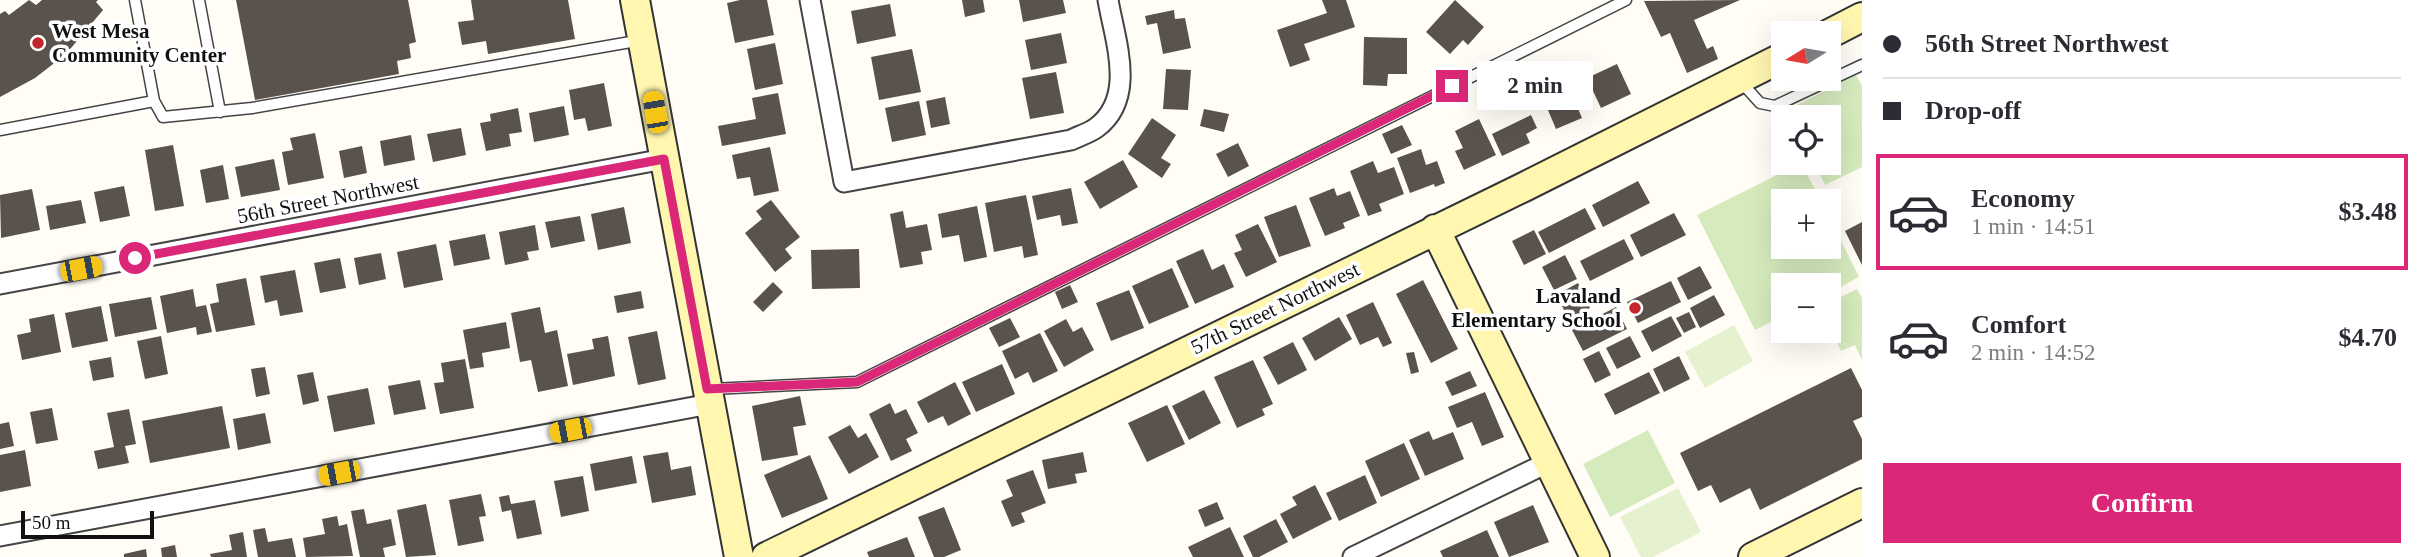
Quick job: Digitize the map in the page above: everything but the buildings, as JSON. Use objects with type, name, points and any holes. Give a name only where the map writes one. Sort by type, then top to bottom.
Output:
[{"type":"street","points":[[635,0],[739,557]]},
{"type":"street","points":[[810,0],[844,182],[1071,140],[1095,129],[1111,114],[1119,93],[1121,71],[1108,0]]},
{"type":"street","points":[[1841,28],[1862,17]]},
{"type":"street","name":"57th Street Northwest","points":[[766,557],[1771,63]]},
{"type":"street","name":"56th Street Northwest","points":[[0,284],[664,159]]},
{"type":"street","points":[[1435,229],[1595,557]]},
{"type":"street","points":[[0,536],[709,396]]},
{"type":"street","points":[[1353,557],[1549,462]]},
{"type":"street","points":[[1753,557],[1862,503]]},
{"type":"lane","points":[[135,0],[154,101],[163,117],[252,108],[642,40]]},
{"type":"lane","points":[[199,0],[220,112]]},
{"type":"lane","points":[[709,396],[857,382],[1626,0]]},
{"type":"lane","points":[[1738,79],[1760,103],[1775,106],[1862,65]]},
{"type":"lane","points":[[0,130],[154,101]]},
{"type":"green space","points":[[1856,75],[1862,86],[1862,167],[1825,185],[1820,175],[1841,175],[1841,105],[1797,105],[1824,91],[1841,91],[1841,83]]},
{"type":"green space","points":[[1777,175],[1807,175],[1815,189],[1771,189],[1771,259],[1841,259],[1841,241],[1859,277],[1841,287],[1841,273],[1771,273],[1771,322],[1755,330],[1697,215]]},
{"type":"green space","points":[[1857,289],[1862,298],[1862,360],[1855,345],[1841,351],[1837,343],[1841,343],[1841,297]]},
{"type":"green space","points":[[1734,325],[1753,361],[1705,388],[1685,352]]},
{"type":"green space","points":[[1648,430],[1675,483],[1610,517],[1583,464]]},
{"type":"green space","points":[[1678,488],[1701,532],[1653,557],[1641,557],[1620,517]]},
{"type":"place","name":"West Mesa Community Center","points":[[38,43]]},
{"type":"place","name":"Lavaland Elementary School","points":[[1635,308]]},
{"type":"route","points":[[135,258],[664,159],[707,389],[857,382],[1452,86]]}]
